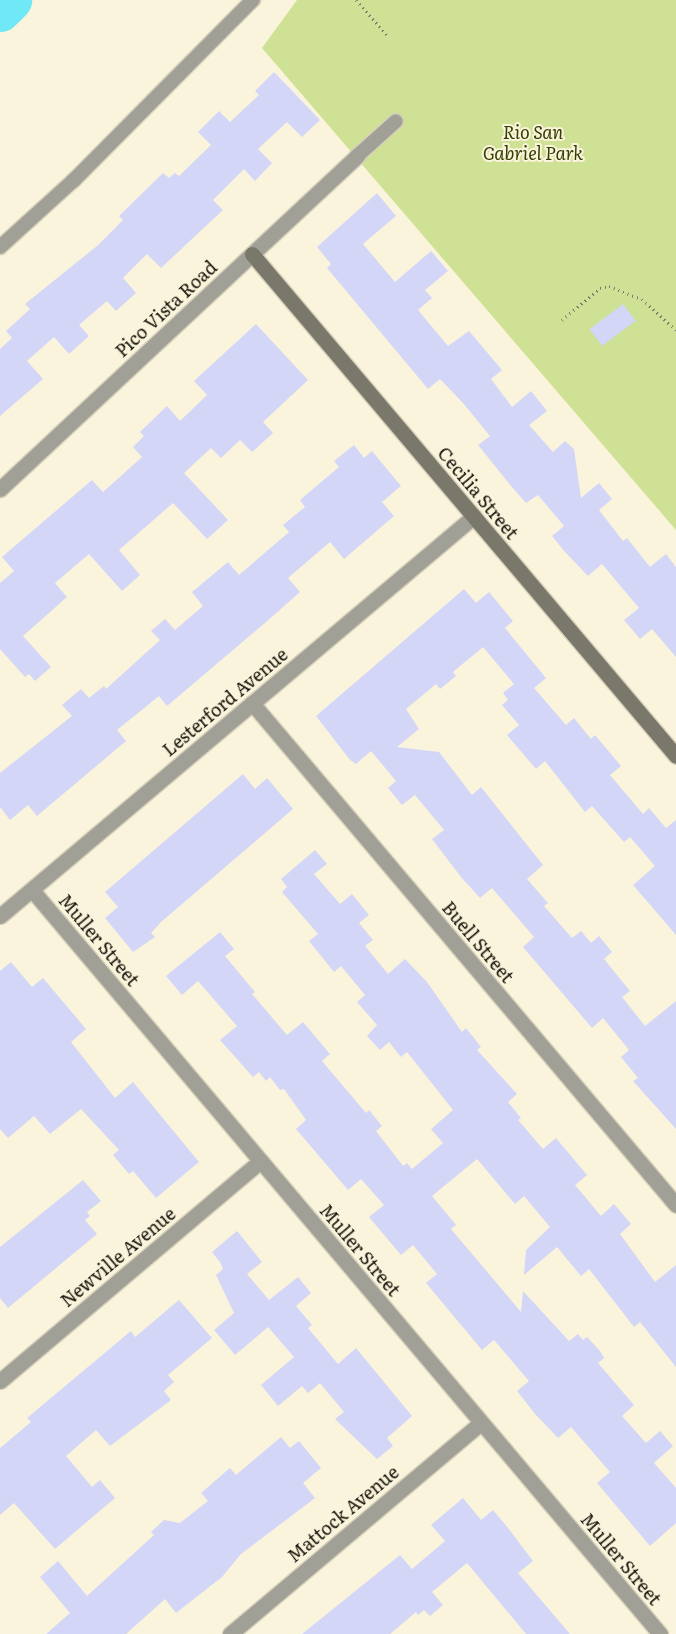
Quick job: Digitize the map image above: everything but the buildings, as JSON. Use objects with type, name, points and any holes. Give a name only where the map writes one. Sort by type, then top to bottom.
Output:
[{"type":"street","name":"Pico Vista Road","points":[[0,489],[357,156]]},
{"type":"street","name":"Cecilia Street","points":[[252,254],[676,756]]},
{"type":"street","name":"Lesterford Avenue","points":[[0,916],[474,516]]},
{"type":"street","name":"Buell Street","points":[[252,703],[676,1206]]},
{"type":"street","name":"Muller Street","points":[[32,890],[660,1634]]},
{"type":"street","name":"Newville Avenue","points":[[0,1381],[260,1161]]},
{"type":"street","name":"Mattock Avenue","points":[[230,1634],[481,1423]]},
{"type":"lane","points":[[0,247],[74,180],[253,0]]},
{"type":"lane","points":[[357,156],[396,121]]},
{"type":"path","points":[[356,0],[389,37]]},
{"type":"path","points":[[562,320],[600,288],[609,286],[642,299],[676,330]]},
{"type":"green space","name":"Rio San Gabriel Park","points":[[297,0],[676,0],[676,530],[262,48]]},
{"type":"waterway","points":[[0,11],[11,0]]}]
